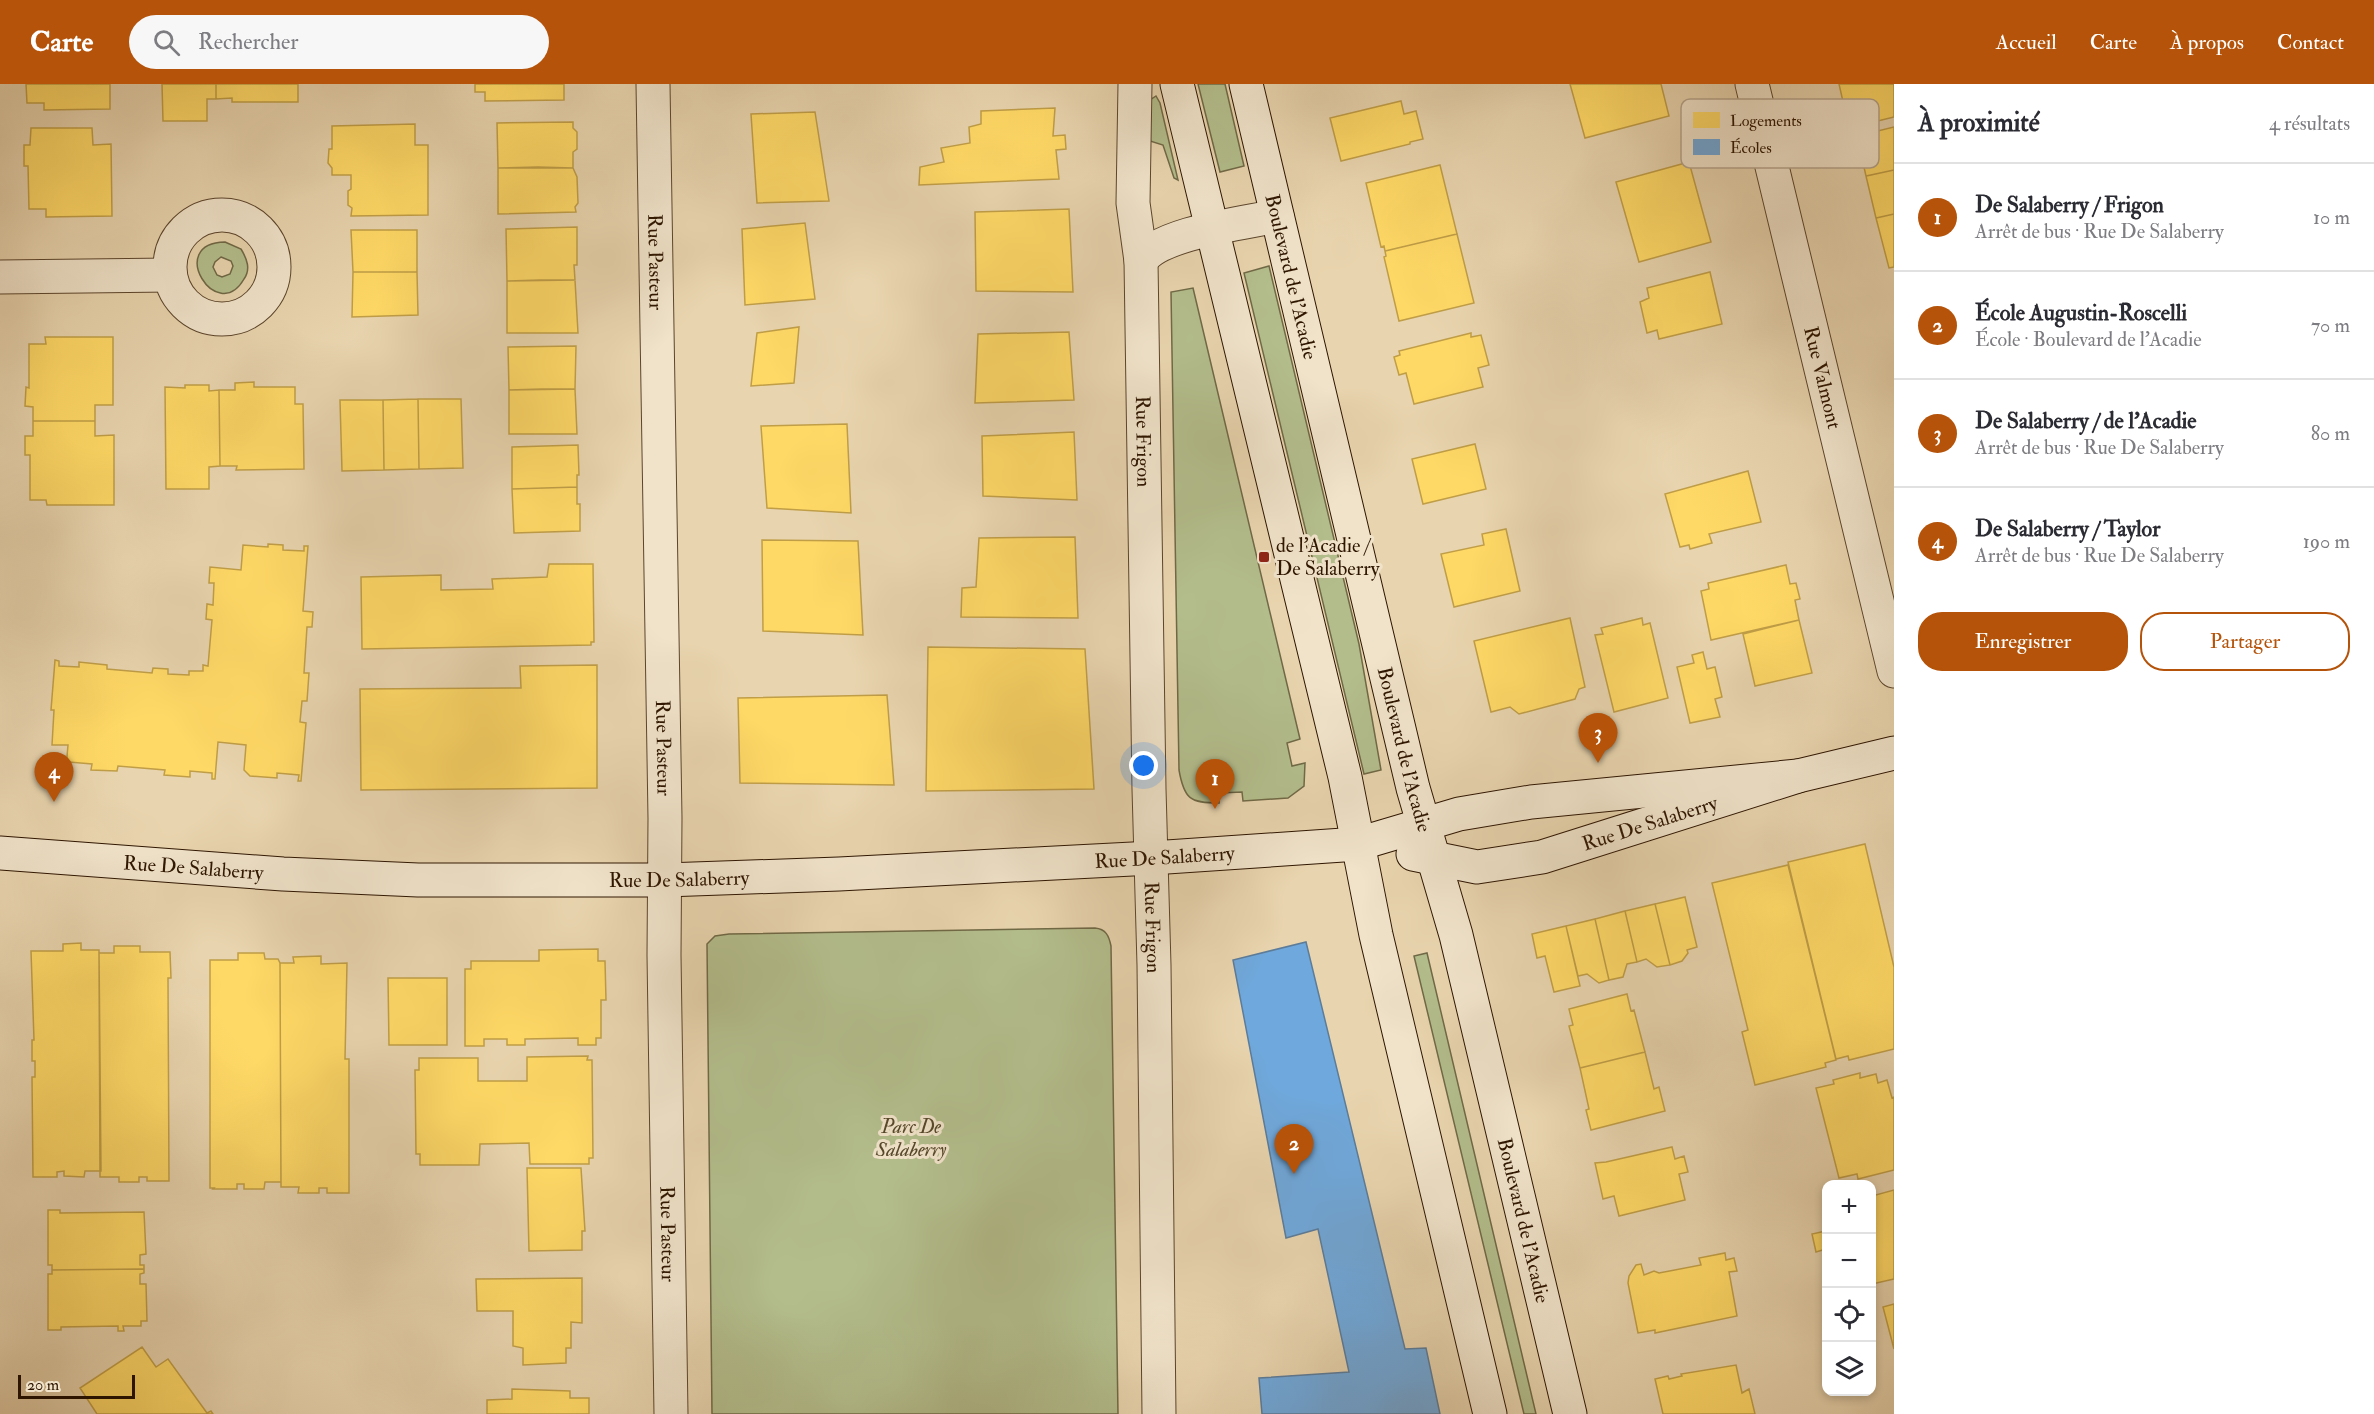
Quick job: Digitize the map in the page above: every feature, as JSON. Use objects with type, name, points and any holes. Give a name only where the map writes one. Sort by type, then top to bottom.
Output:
[{"type":"main road","name":"Rue Pasteur","points":[[653,84],[671,1414]]},
{"type":"main road","name":"Rue Frigon","points":[[1135,84],[1133,203],[1141,261],[1159,1414]]},
{"type":"main road","points":[[1177,84],[1345,777],[1376,935],[1490,1414]]},
{"type":"main road","name":"Boulevard de l'Acadie","points":[[1246,84],[1423,825],[1456,935],[1570,1414]]},
{"type":"main road","name":"Rue Valmont","points":[[1752,84],[1756,99]]},
{"type":"main road","name":"Rue Valmont","points":[[1772,168],[1894,671]]},
{"type":"main road","points":[[1141,261],[1150,250],[1163,243],[1277,216]]},
{"type":"main road","points":[[0,277],[170,275]]},
{"type":"main road","name":"Rue De Salaberry","points":[[1358,844],[1477,867],[1542,856],[1798,776],[1894,753]]},
{"type":"main road","name":"Rue De Salaberry","points":[[0,853],[197,869],[349,878],[476,881],[665,880],[839,874],[1152,858],[1358,844],[1459,814],[1531,802],[1798,776]]},
{"type":"green space","points":[[1198,84],[1225,84],[1244,166],[1220,172]]},
{"type":"green space","points":[[1156,96],[1160,103],[1178,180],[1174,178],[1163,145],[1150,141],[1150,100]]},
{"type":"green space","points":[[225,242],[241,249],[247,264],[247,272],[233,291],[221,293],[210,288],[202,278],[198,267],[199,255],[207,246]],"holes":[[[221,257],[231,261],[233,266],[230,274],[222,277],[217,275],[213,267],[215,262]]]},
{"type":"green space","points":[[1269,266],[1359,644],[1381,770],[1364,774],[1244,273]]},
{"type":"green space","points":[[1193,288],[1300,739],[1287,743],[1292,766],[1305,763],[1304,786],[1288,798],[1243,801],[1242,792],[1219,793],[1219,803],[1201,802],[1186,793],[1179,770],[1171,292]]},
{"type":"green space","name":"Parc De Salaberry","points":[[1095,928],[1106,934],[1111,946],[1118,1414],[712,1414],[707,944],[715,936],[729,934]]},
{"type":"green space","points":[[1427,953],[1536,1414],[1524,1414],[1414,956]]},
{"type":"building: Logements","points":[[26,84],[110,84],[110,109],[44,110],[44,103],[27,103]]},
{"type":"building: Logements","points":[[162,84],[216,84],[216,99],[207,99],[207,121],[163,121]]},
{"type":"building: Logements","points":[[216,84],[298,84],[298,102],[232,102],[232,98],[216,99]]},
{"type":"building: Logements","points":[[475,84],[564,84],[564,100],[485,101],[485,92],[475,92]]},
{"type":"building: Logements","points":[[1570,84],[1661,84],[1669,116],[1585,138]]},
{"type":"building: Logements","points":[[1839,84],[1894,84],[1894,117],[1879,121],[1879,99],[1842,99]]},
{"type":"building: Logements","points":[[1401,101],[1404,114],[1416,111],[1423,139],[1341,161],[1330,118]]},
{"type":"building: Logements","points":[[1055,108],[1053,136],[1065,135],[1066,149],[1056,150],[1059,179],[919,185],[920,167],[944,162],[941,148],[970,143],[969,127],[981,124],[981,111]]},
{"type":"building: Logements","points":[[815,112],[829,201],[757,203],[751,114]]},
{"type":"building: Logements","points":[[573,122],[573,128],[577,132],[577,149],[573,152],[573,168],[498,168],[497,123]]},
{"type":"building: Logements","points":[[415,124],[415,145],[428,145],[428,215],[351,216],[352,208],[348,205],[348,191],[351,189],[351,175],[332,175],[332,168],[328,163],[329,149],[332,149],[332,126]]},
{"type":"building: Logements","points":[[1894,127],[1894,170],[1866,176],[1864,168],[1879,168],[1879,131]]},
{"type":"building: Logements","points":[[31,128],[92,128],[93,145],[111,144],[112,216],[46,217],[46,209],[29,209],[28,166],[24,166],[24,145],[30,145]]},
{"type":"building: Logements","points":[[1681,164],[1681,168],[1691,168],[1711,242],[1639,262],[1616,182]]},
{"type":"building: Logements","points":[[1440,165],[1457,234],[1385,251],[1384,246],[1381,247],[1366,183]]},
{"type":"building: Logements","points":[[498,168],[573,168],[577,177],[576,212],[498,214]]},
{"type":"building: Logements","points":[[1894,170],[1894,214],[1876,218],[1866,176]]},
{"type":"building: Logements","points":[[1069,209],[1073,292],[976,291],[975,212]]},
{"type":"building: Logements","points":[[1894,214],[1894,267],[1889,268],[1876,218]]},
{"type":"building: Logements","points":[[805,223],[815,299],[745,305],[742,229]]},
{"type":"building: Logements","points":[[577,227],[575,280],[507,281],[506,229]]},
{"type":"building: Logements","points":[[351,230],[417,230],[417,272],[353,272]]},
{"type":"building: Logements","points":[[1457,234],[1474,303],[1399,321],[1384,257],[1386,256],[1385,251]]},
{"type":"building: Logements","points":[[353,272],[417,272],[418,315],[352,317]]},
{"type":"building: Logements","points":[[1710,272],[1722,324],[1659,339],[1657,330],[1647,333],[1640,302],[1649,298],[1647,288]]},
{"type":"building: Logements","points":[[575,280],[578,333],[507,333],[507,281]]},
{"type":"building: Logements","points":[[799,327],[794,383],[751,386],[757,333]]},
{"type":"building: Logements","points":[[1069,332],[1074,400],[975,403],[978,334]]},
{"type":"building: Logements","points":[[1471,333],[1471,337],[1481,335],[1489,365],[1478,368],[1483,387],[1414,404],[1406,373],[1399,375],[1394,357],[1400,355],[1399,351]]},
{"type":"building: Logements","points":[[45,337],[113,337],[113,405],[95,405],[95,421],[33,421],[33,407],[25,406],[26,387],[29,388],[29,344],[46,344]]},
{"type":"building: Logements","points":[[576,346],[575,389],[509,390],[508,347]]},
{"type":"building: Logements","points":[[254,382],[254,387],[295,387],[295,404],[303,404],[304,469],[236,470],[237,466],[220,466],[219,390],[235,390],[235,383]]},
{"type":"building: Logements","points":[[185,385],[209,385],[209,391],[219,390],[220,466],[209,467],[209,489],[166,489],[165,387],[185,388]]},
{"type":"building: Logements","points":[[575,389],[577,434],[509,434],[509,390]]},
{"type":"building: Logements","points":[[418,399],[419,469],[384,470],[383,400]]},
{"type":"building: Logements","points":[[418,399],[461,399],[463,468],[419,469]]},
{"type":"building: Logements","points":[[340,400],[383,400],[384,470],[342,471]]},
{"type":"building: Logements","points":[[33,421],[95,421],[95,436],[114,435],[114,505],[47,505],[46,500],[30,500],[30,455],[25,455],[25,436],[33,436]]},
{"type":"building: Logements","points":[[847,424],[851,513],[767,508],[761,426]]},
{"type":"building: Logements","points":[[1074,432],[1077,500],[983,496],[982,436]]},
{"type":"building: Logements","points":[[1475,444],[1486,489],[1423,504],[1412,459]]},
{"type":"building: Logements","points":[[578,445],[577,487],[512,489],[512,447]]},
{"type":"building: Logements","points":[[1748,471],[1761,522],[1709,534],[1712,543],[1690,549],[1689,545],[1680,547],[1665,494]]},
{"type":"building: Logements","points":[[577,487],[577,504],[580,504],[580,531],[514,533],[512,489]]},
{"type":"building: Logements","points":[[1506,529],[1520,591],[1454,607],[1441,554],[1484,545],[1482,534]]},
{"type":"building: Logements","points":[[1075,537],[1078,618],[961,617],[962,588],[976,587],[979,538]]},
{"type":"building: Logements","points":[[762,540],[858,541],[863,635],[763,631]]},
{"type":"building: Logements","points":[[268,544],[283,545],[283,550],[304,551],[304,546],[308,546],[303,611],[313,612],[312,627],[307,627],[304,673],[309,673],[307,701],[302,701],[300,722],[306,723],[301,781],[298,781],[299,775],[277,773],[277,778],[250,776],[244,770],[246,745],[218,742],[215,779],[212,779],[212,773],[190,771],[190,777],[164,775],[165,770],[118,766],[117,771],[91,770],[92,764],[69,762],[69,768],[66,768],[68,745],[52,745],[54,710],[51,710],[55,660],[59,661],[59,666],[79,667],[79,662],[107,665],[107,669],[152,673],[153,668],[168,669],[168,674],[189,675],[189,671],[203,671],[203,665],[208,666],[212,620],[206,619],[207,604],[213,605],[214,583],[209,583],[210,567],[241,570],[243,545],[268,547]]},
{"type":"building: Logements","points":[[549,564],[593,564],[594,642],[591,642],[591,645],[362,649],[361,577],[441,575],[441,590],[493,589],[492,579],[547,577]]},
{"type":"building: Logements","points":[[1786,565],[1790,584],[1796,583],[1800,599],[1795,600],[1799,620],[1711,640],[1701,591],[1709,589],[1708,583]]},
{"type":"building: Logements","points":[[1570,618],[1585,687],[1579,689],[1575,699],[1519,714],[1510,707],[1491,712],[1474,641]]},
{"type":"building: Logements","points":[[1642,618],[1643,625],[1650,623],[1668,698],[1614,712],[1595,635],[1603,634],[1601,628]]},
{"type":"building: Logements","points":[[1799,620],[1812,673],[1755,686],[1743,634]]},
{"type":"building: Logements","points":[[928,647],[1085,649],[1094,789],[926,791]]},
{"type":"building: Logements","points":[[1703,652],[1707,669],[1715,667],[1722,697],[1715,699],[1720,717],[1690,723],[1677,667],[1694,663],[1692,655]]},
{"type":"building: Logements","points":[[597,665],[597,788],[361,790],[360,689],[521,688],[520,666]]},
{"type":"building: Logements","points":[[887,695],[894,785],[740,783],[738,698]]},
{"type":"building: Logements","points":[[1865,844],[1894,967],[1894,1049],[1849,1060],[1848,1056],[1836,1059],[1788,862]]},
{"type":"building: Logements","points":[[1788,865],[1836,1060],[1825,1063],[1826,1067],[1755,1085],[1742,1032],[1748,1030],[1712,883]]},
{"type":"building: Logements","points":[[1685,897],[1697,947],[1687,950],[1688,953],[1682,961],[1670,965],[1655,904]]},
{"type":"building: Logements","points":[[1655,904],[1670,965],[1657,967],[1646,959],[1637,962],[1625,911]]},
{"type":"building: Logements","points":[[1625,911],[1637,962],[1627,964],[1623,977],[1609,980],[1595,919]]},
{"type":"building: Logements","points":[[1595,919],[1609,980],[1599,983],[1587,974],[1578,976],[1566,926]]},
{"type":"building: Logements","points":[[1566,926],[1580,986],[1554,992],[1545,956],[1537,958],[1532,934]]},
{"type":"building: Logements","points":[[81,943],[81,950],[99,950],[101,1171],[85,1171],[84,1177],[64,1176],[64,1171],[57,1172],[57,1177],[33,1177],[32,1077],[35,1077],[35,1061],[32,1061],[32,1040],[34,1040],[31,951],[63,951],[63,944]]},
{"type":"building: Logements","points":[[114,946],[140,946],[140,952],[170,952],[171,978],[168,978],[169,1181],[147,1181],[147,1177],[139,1177],[139,1182],[119,1182],[119,1177],[100,1177],[99,953],[114,953]]},
{"type":"building: Logements","points":[[598,949],[598,961],[605,961],[606,1000],[601,1000],[601,1038],[596,1038],[596,1045],[578,1045],[578,1038],[525,1039],[525,1045],[507,1045],[507,1039],[484,1039],[484,1046],[465,1046],[465,969],[471,969],[471,961],[539,961],[539,950]]},
{"type":"building: Logements","points":[[238,953],[264,953],[265,959],[278,959],[280,963],[281,1182],[265,1182],[264,1189],[244,1189],[244,1184],[237,1184],[237,1189],[210,1188],[210,960],[238,960]]},
{"type":"building: Logements","points":[[321,956],[321,964],[347,963],[345,1059],[349,1059],[349,1193],[327,1193],[327,1188],[319,1188],[319,1193],[298,1193],[299,1187],[281,1187],[280,963],[294,963],[293,957]]},
{"type":"building: Logements","points":[[388,978],[447,978],[447,1045],[389,1045]]},
{"type":"building: Logements","points":[[1627,994],[1631,1011],[1634,1010],[1645,1052],[1580,1068],[1569,1026],[1573,1025],[1569,1009]]},
{"type":"building: Logements","points":[[1645,1052],[1654,1089],[1659,1087],[1665,1111],[1591,1130],[1580,1068]]},
{"type":"building: Logements","points":[[588,1056],[587,1060],[592,1060],[593,1158],[589,1158],[589,1164],[530,1164],[529,1143],[480,1144],[479,1165],[420,1165],[420,1154],[416,1154],[415,1070],[419,1070],[419,1058],[478,1058],[478,1081],[527,1081],[527,1057]]},
{"type":"building: Logements","points":[[1860,1073],[1860,1078],[1876,1074],[1878,1083],[1887,1080],[1892,1098],[1894,1097],[1894,1170],[1858,1179],[1857,1174],[1839,1178],[1816,1088],[1834,1084],[1833,1080]]},
{"type":"building: Logements","points":[[1672,1147],[1675,1159],[1684,1156],[1688,1172],[1679,1174],[1685,1200],[1619,1216],[1614,1196],[1603,1199],[1595,1163]]},
{"type":"building: Logements","points":[[527,1168],[581,1168],[585,1231],[582,1231],[582,1250],[529,1251]]},
{"type":"building: Logements","points":[[1894,1190],[1894,1279],[1876,1283],[1876,1234],[1876,1195]]},
{"type":"building: Logements","points":[[48,1210],[60,1210],[60,1213],[144,1212],[146,1254],[140,1255],[140,1265],[144,1265],[144,1269],[52,1270],[52,1265],[48,1265]]},
{"type":"building: Logements","points":[[1822,1232],[1822,1250],[1816,1252],[1812,1234]]},
{"type":"building: Logements","points":[[1725,1253],[1726,1260],[1734,1258],[1737,1271],[1729,1272],[1737,1316],[1655,1333],[1655,1330],[1638,1333],[1628,1283],[1629,1276],[1636,1265],[1641,1264],[1644,1275],[1654,1271],[1659,1273],[1701,1265],[1699,1258]]},
{"type":"building: Logements","points":[[144,1269],[144,1273],[140,1274],[140,1284],[146,1284],[147,1321],[141,1321],[141,1326],[123,1326],[124,1331],[118,1331],[118,1326],[61,1327],[61,1330],[48,1330],[48,1274],[52,1274],[52,1270]]},
{"type":"building: Logements","points":[[582,1278],[582,1323],[571,1322],[571,1348],[566,1348],[566,1363],[523,1365],[523,1348],[513,1346],[513,1311],[477,1311],[476,1279]]},
{"type":"building: Logements","points":[[1894,1304],[1894,1349],[1883,1307]]},
{"type":"building: Logements","points":[[142,1347],[156,1367],[168,1359],[207,1413],[211,1411],[213,1414],[97,1414],[80,1388]]},
{"type":"building: Logements","points":[[1736,1365],[1742,1393],[1749,1389],[1755,1414],[1663,1414],[1655,1379],[1668,1376],[1669,1379],[1682,1376],[1681,1374]]},
{"type":"building: Logements","points":[[512,1389],[570,1391],[570,1398],[589,1398],[589,1414],[487,1414],[487,1400],[512,1399]]},
{"type":"building: Écoles","points":[[1306,942],[1405,1349],[1426,1348],[1440,1414],[1262,1414],[1259,1378],[1349,1372],[1318,1229],[1286,1238],[1233,960]]},
{"type":"place","name":"de l'Acadie / De Salaberry","points":[[1264,557]]},
{"type":"place","name":"De Salaberry / de l'Acadie","points":[[1598,763]]},
{"type":"place","name":"De Salaberry / Taylor","points":[[54,802]]},
{"type":"place","name":"De Salaberry / Frigon","points":[[1215,809]]},
{"type":"place","name":"École Augustin-Roscelli","points":[[1294,1174]]}]
